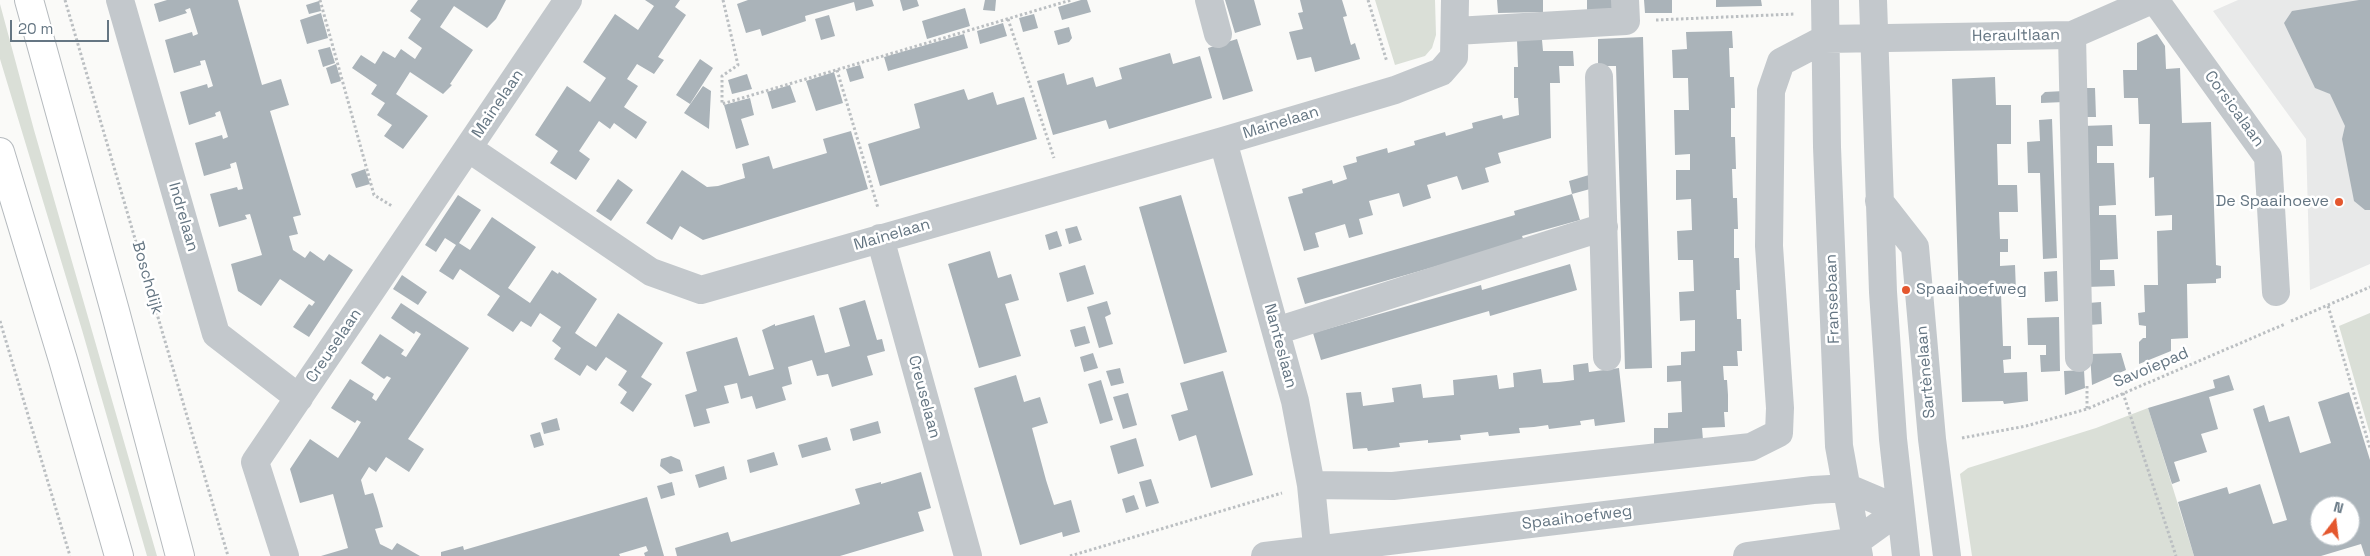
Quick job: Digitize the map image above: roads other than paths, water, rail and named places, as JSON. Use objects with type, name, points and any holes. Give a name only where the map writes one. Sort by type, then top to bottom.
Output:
[{"type":"main road","points":[[29,0],[180,556]]},
{"type":"main road","points":[[0,152],[63,360],[119,556]]},
{"type":"street","name":"Indrelaan","points":[[120,0],[216,334],[299,398]]},
{"type":"street","name":"Mainelaan","points":[[568,0],[468,148],[651,272],[701,290],[1395,90],[1441,72],[1454,57],[1456,31],[1455,0]]},
{"type":"street","points":[[1209,0],[1218,34]]},
{"type":"street","name":"Fransebaan","points":[[1825,0],[1839,446],[1858,548]]},
{"type":"street","points":[[1873,0],[1879,201],[1893,430],[1906,556]]},
{"type":"street","name":"Heraultlaan","points":[[1873,40],[2072,35],[2120,8],[2154,0]]},
{"type":"street","name":"Corsicalaan","points":[[2154,0],[2268,157],[2276,292]]},
{"type":"street","points":[[1456,31],[1626,11]]},
{"type":"street","points":[[2072,35],[2079,358]]},
{"type":"street","points":[[1311,485],[1393,486],[1750,447],[1779,433],[1780,408],[1769,246],[1771,91],[1781,62],[1825,39],[1873,40]]},
{"type":"street","points":[[1599,77],[1607,357]]},
{"type":"street","name":"Nanteslaan","points":[[1223,141],[1295,401],[1311,485],[1318,552]]},
{"type":"street","name":"Creuselaan","points":[[285,556],[255,462],[468,148]]},
{"type":"street","name":"Sartènelaan","points":[[1879,201],[1915,247],[1932,439],[1947,556]]},
{"type":"street","points":[[1276,330],[1604,227]]},
{"type":"street","name":"Creuselaan","points":[[884,237],[968,556]]},
{"type":"street","name":"Spaaihoefweg","points":[[1265,556],[1318,552],[1806,491],[1848,488],[1900,510]]},
{"type":"street","points":[[1747,556],[1858,548],[1900,510]]},
{"type":"place","name":"De Spaaihoeve","points":[[2339,202]]},
{"type":"place","name":"Spaaihoefweg","points":[[1906,290]]}]
